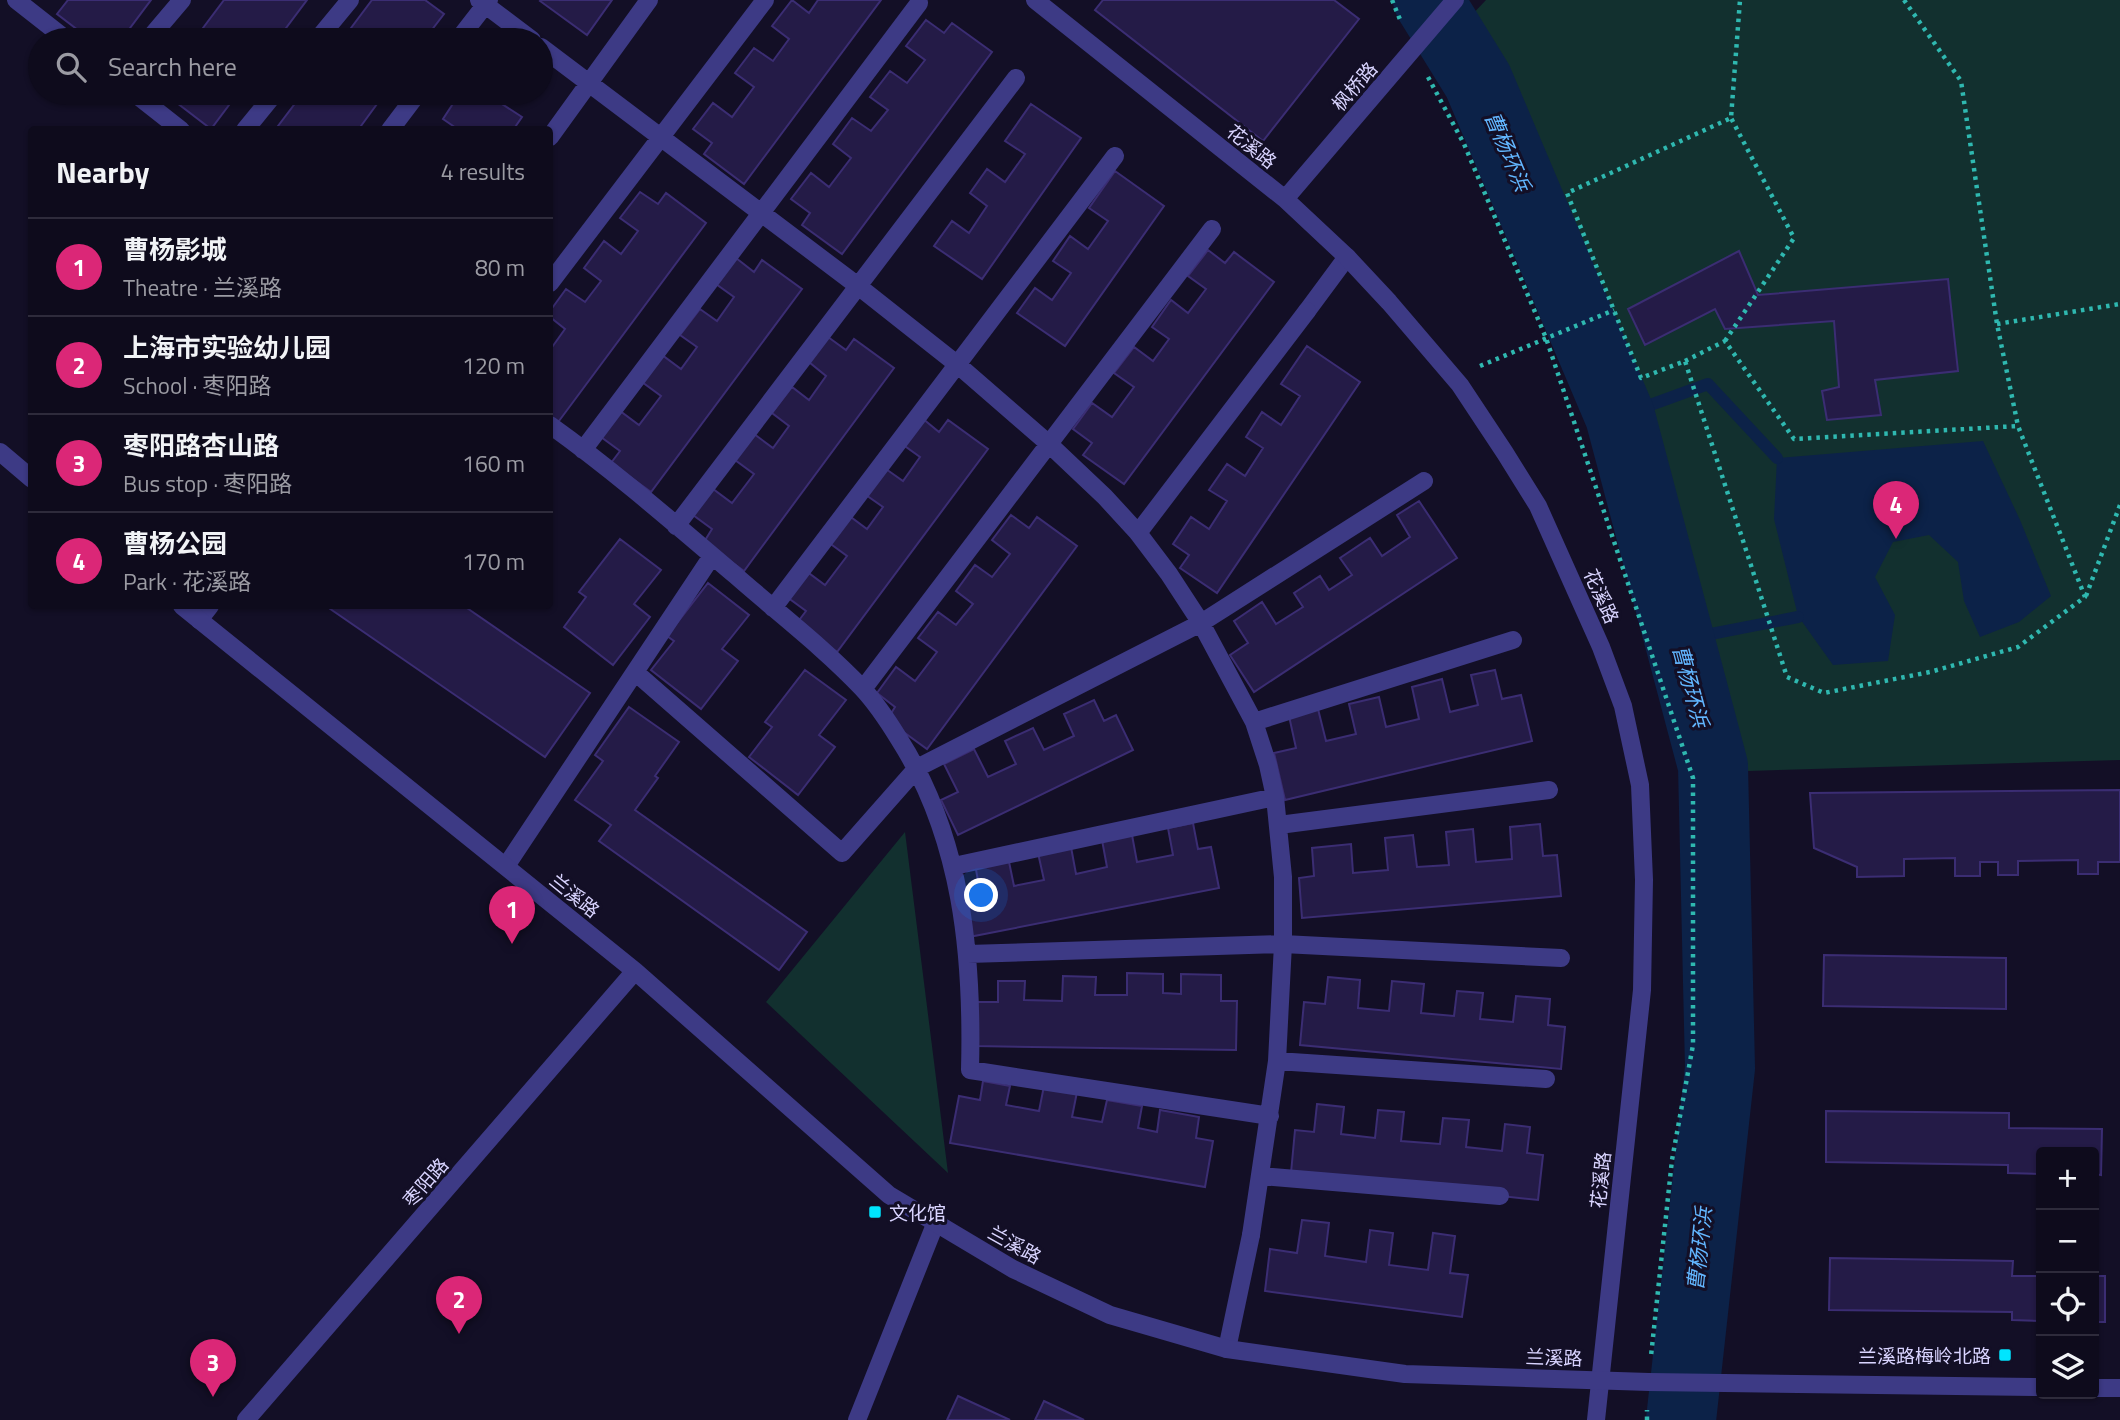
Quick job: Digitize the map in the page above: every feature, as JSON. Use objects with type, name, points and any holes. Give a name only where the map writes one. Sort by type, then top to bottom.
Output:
[{"type":"street","points":[[158,28],[182,0]]},
{"type":"street","points":[[327,28],[350,0]]},
{"type":"street","points":[[553,133],[649,0]]},
{"type":"street","points":[[553,279],[765,0]]},
{"type":"street","name":"花溪路","points":[[1035,0],[1285,199],[1347,257],[1453,377],[1538,506],[1601,647],[1623,706],[1640,785],[1644,880],[1642,990],[1596,1420]]},
{"type":"street","name":"枫桥路","points":[[1285,199],[1455,0]]},
{"type":"street","points":[[24,2],[53,28]]},
{"type":"street","points":[[466,28],[484,2],[517,28]]},
{"type":"street","points":[[583,450],[919,3]]},
{"type":"street","points":[[553,56],[858,286],[958,365],[1105,497],[1138,533],[1169,574],[1201,623],[1254,722],[1268,765],[1279,825],[1283,877],[1283,944],[1277,1061],[1270,1116],[1251,1235],[1227,1349]]},
{"type":"street","points":[[676,526],[1016,78]]},
{"type":"street","points":[[149,105],[176,126]]},
{"type":"street","points":[[248,126],[265,105]]},
{"type":"street","points":[[393,126],[409,105]]},
{"type":"street","points":[[773,608],[1115,156]]},
{"type":"street","points":[[863,689],[1212,229]]},
{"type":"street","points":[[1138,533],[1347,257]]},
{"type":"street","points":[[553,427],[773,608],[863,689],[886,718],[917,768],[940,820],[954,866],[968,954],[970,1070],[1270,1116]]},
{"type":"street","points":[[0,452],[28,476]]},
{"type":"street","points":[[635,671],[842,853],[917,768],[1201,623],[1424,481]]},
{"type":"street","points":[[506,866],[712,556]]},
{"type":"street","name":"兰溪路","points":[[204,613],[635,971],[889,1195],[1013,1269],[1110,1315],[1227,1349],[1405,1374],[1649,1382],[2036,1387]]},
{"type":"street","points":[[1254,722],[1513,640]]},
{"type":"street","points":[[1279,825],[1549,790]]},
{"type":"street","points":[[954,866],[1275,797]]},
{"type":"street","points":[[968,954],[1283,944],[1561,958]]},
{"type":"street","name":"枣阳路","points":[[246,1420],[635,971]]},
{"type":"street","points":[[1277,1061],[1546,1079]]},
{"type":"street","points":[[1261,1177],[1500,1196]]},
{"type":"street","points":[[857,1420],[936,1222]]},
{"type":"street","points":[[2099,1388],[2120,1388]]},
{"type":"path","points":[[1731,118],[1567,193],[1641,378],[1686,363],[1725,341],[1794,238],[1731,118],[1740,0]]},
{"type":"path","points":[[1904,0],[1961,81],[1997,324],[2018,426],[2085,597]]},
{"type":"path","points":[[1997,324],[2120,304]]},
{"type":"path","points":[[1453,377],[1614,310]]},
{"type":"path","points":[[1725,341],[1794,439],[2018,426]]},
{"type":"path","points":[[1686,363],[1787,677],[1824,693],[1930,671],[2018,647],[2085,597],[2120,505]]},
{"type":"green space","points":[[1486,0],[2120,0],[2120,760],[1747,771],[1599,318],[1468,19]]},
{"type":"green space","points":[[905,832],[948,1173],[766,1002]]},
{"type":"water","points":[[1983,441],[2020,520],[2051,596],[2019,622],[1980,637],[1964,601],[1958,562],[1929,535],[1893,542],[1875,577],[1895,615],[1888,661],[1833,665],[1798,616],[1774,519],[1777,458]]},
{"type":"building","points":[[68,0],[151,0],[130,28],[75,28],[57,14]]},
{"type":"building","points":[[224,0],[307,0],[286,28],[203,28]]},
{"type":"building","points":[[372,0],[425,0],[444,14],[433,28],[351,28]]},
{"type":"building","points":[[541,0],[612,0],[587,35]]},
{"type":"building","points":[[792,0],[809,13],[818,0],[881,0],[744,184],[704,154],[712,143],[693,129],[713,103],[732,117],[754,87],[735,73],[754,48],[773,61],[789,39],[772,26]]},
{"type":"building","points":[[1103,0],[1334,0],[1359,19],[1263,141],[1095,10]]},
{"type":"building","points":[[926,20],[944,33],[952,23],[992,52],[842,254],[802,225],[810,213],[791,199],[811,173],[829,187],[851,158],[833,144],[852,118],[871,131],[888,110],[870,97],[890,71],[907,83],[925,60],[906,46]]},
{"type":"building","points":[[1031,104],[1081,138],[982,279],[934,246],[952,221],[969,233],[987,206],[970,193],[987,169],[1005,182],[1025,154],[1005,141]]},
{"type":"building","points":[[180,105],[229,105],[213,126],[207,126]]},
{"type":"building","points":[[294,105],[376,105],[361,126],[278,126]]},
{"type":"building","points":[[452,105],[504,105],[522,117],[516,126],[453,126],[443,119]]},
{"type":"building","points":[[1115,171],[1164,206],[1065,346],[1017,313],[1035,288],[1052,300],[1071,273],[1053,261],[1070,236],[1088,249],[1108,221],[1089,208]]},
{"type":"building","points":[[640,192],[658,204],[666,193],[706,223],[556,425],[553,423],[553,346],[565,329],[553,319],[553,307],[566,289],[585,302],[601,281],[584,268],[604,241],[621,254],[638,231],[620,218]]},
{"type":"building","points":[[1208,250],[1225,263],[1234,252],[1274,282],[1124,484],[1083,455],[1092,443],[1073,429],[1092,403],[1112,417],[1134,387],[1114,373],[1134,347],[1153,361],[1169,339],[1152,327],[1171,300],[1188,313],[1206,289],[1188,276]]},
{"type":"building","points":[[1739,251],[1758,295],[1948,279],[1958,371],[1875,380],[1881,415],[1827,420],[1822,391],[1839,387],[1834,321],[1725,329],[1715,309],[1645,345],[1628,309]]},
{"type":"building","points":[[736,258],[754,272],[762,260],[802,289],[651,492],[611,463],[620,451],[601,437],[620,411],[639,425],[661,396],[642,382],[662,355],[681,369],[697,347],[680,335],[700,309],[717,321],[734,297],[716,284]]},
{"type":"building","points":[[828,337],[846,350],[854,339],[894,368],[744,571],[704,542],[712,529],[693,515],[713,489],[732,503],[754,474],[735,460],[754,434],[773,448],[789,426],[772,413],[792,387],[809,400],[826,376],[809,362]]},
{"type":"building","points":[[1307,346],[1360,382],[1217,593],[1180,568],[1189,555],[1173,544],[1191,517],[1209,529],[1227,501],[1209,490],[1227,464],[1245,476],[1263,448],[1246,437],[1262,412],[1281,425],[1300,396],[1281,384]]},
{"type":"building","points":[[922,418],[939,432],[948,420],[988,449],[837,652],[797,623],[806,611],[787,597],[806,571],[825,585],[847,556],[828,542],[848,515],[867,529],[883,507],[866,495],[886,469],[903,481],[920,457],[902,444]]},
{"type":"building","points":[[1419,501],[1457,558],[1254,692],[1230,655],[1248,643],[1234,621],[1262,602],[1276,624],[1303,607],[1294,593],[1320,576],[1329,590],[1352,575],[1340,558],[1370,538],[1382,556],[1410,537],[1397,515]]},
{"type":"building","points":[[1011,515],[1029,528],[1037,517],[1077,546],[927,749],[887,720],[895,707],[877,693],[896,667],[915,681],[937,652],[918,638],[938,612],[956,625],[973,604],[956,591],[975,565],[992,577],[1010,554],[992,540]]},
{"type":"building","points":[[620,539],[661,570],[634,604],[650,617],[613,665],[564,627],[586,597],[579,592]]},
{"type":"building","points":[[708,583],[749,615],[722,649],[738,661],[701,709],[651,670],[674,641],[667,636]]},
{"type":"building","points":[[330,609],[468,609],[590,693],[545,757]]},
{"type":"building","points":[[805,670],[846,700],[819,735],[835,747],[798,795],[749,757],[772,727],[765,722]]},
{"type":"building","points":[[1495,670],[1502,699],[1521,695],[1532,741],[1285,800],[1274,753],[1296,748],[1289,716],[1318,709],[1326,741],[1356,734],[1349,704],[1379,697],[1386,727],[1419,719],[1412,687],[1442,679],[1450,712],[1478,705],[1471,675]]},
{"type":"building","points":[[1094,700],[1104,721],[1116,715],[1133,750],[958,835],[941,800],[958,792],[944,764],[974,749],[988,777],[1016,764],[1005,741],[1033,728],[1044,750],[1074,736],[1064,714]]},
{"type":"building","points":[[629,707],[679,742],[635,810],[807,932],[779,970],[599,841],[611,825],[575,800],[603,761],[595,755]]},
{"type":"building","points":[[2120,790],[2120,862],[2098,862],[2098,874],[2078,874],[2078,860],[2018,861],[2018,875],[1998,875],[1998,862],[1980,862],[1980,876],[1955,876],[1955,858],[1904,859],[1904,876],[1857,877],[1857,867],[1814,848],[1810,793]]},
{"type":"building","points":[[1193,823],[1198,849],[1211,847],[1219,888],[969,937],[961,896],[980,892],[975,864],[1008,857],[1014,886],[1044,880],[1038,853],[1071,847],[1076,874],[1107,867],[1102,840],[1132,835],[1137,862],[1173,855],[1168,828]]},
{"type":"building","points":[[1540,824],[1543,856],[1557,855],[1561,896],[1302,918],[1299,878],[1314,876],[1312,848],[1351,844],[1353,873],[1388,870],[1385,838],[1413,835],[1417,867],[1449,865],[1446,832],[1473,829],[1476,862],[1512,859],[1510,827]]},
{"type":"building","points":[[1824,955],[2006,958],[2006,1009],[1823,1006]]},
{"type":"building","points":[[1127,973],[1163,974],[1163,993],[1181,994],[1181,974],[1221,975],[1221,1001],[1237,1001],[1236,1050],[975,1046],[976,1002],[998,1002],[998,981],[1025,981],[1024,1000],[1062,1001],[1063,976],[1096,977],[1095,995],[1127,995]]},
{"type":"building","points":[[1328,977],[1360,980],[1358,1008],[1389,1011],[1392,981],[1424,984],[1421,1013],[1454,1016],[1457,991],[1483,993],[1480,1019],[1513,1022],[1516,996],[1550,999],[1548,1025],[1565,1027],[1561,1069],[1300,1045],[1304,1002],[1325,1004]]},
{"type":"building","points":[[983,1081],[1010,1086],[1006,1105],[1039,1111],[1044,1086],[1077,1092],[1072,1117],[1102,1122],[1107,1100],[1142,1106],[1138,1128],[1157,1132],[1160,1110],[1199,1117],[1196,1138],[1213,1141],[1205,1187],[950,1143],[959,1096],[980,1100]]},
{"type":"building","points":[[1317,1104],[1344,1107],[1341,1134],[1375,1138],[1378,1110],[1404,1112],[1401,1141],[1440,1144],[1443,1118],[1469,1120],[1466,1147],[1502,1151],[1505,1124],[1530,1127],[1527,1153],[1543,1155],[1538,1200],[1291,1173],[1295,1130],[1314,1132]]},
{"type":"building","points":[[1826,1111],[2009,1113],[2009,1128],[2102,1129],[2101,1175],[2099,1147],[2036,1147],[2036,1174],[2008,1173],[2008,1165],[1826,1162]]},
{"type":"building","points":[[1302,1220],[1329,1223],[1325,1256],[1366,1262],[1370,1230],[1393,1233],[1389,1265],[1428,1270],[1433,1233],[1455,1236],[1450,1273],[1468,1275],[1462,1317],[1265,1291],[1270,1249],[1297,1253]]},
{"type":"building","points":[[1830,1258],[2013,1261],[2012,1276],[2036,1276],[2036,1321],[2012,1320],[2012,1312],[1829,1310]]},
{"type":"building","points":[[2099,1276],[2105,1276],[2105,1322],[2099,1322]]},
{"type":"building","points":[[958,1396],[1010,1420],[947,1420]]},
{"type":"building","points":[[1044,1401],[1084,1420],[1035,1420]]},
{"type":"waterway","name":"曹杨环浜","points":[[1428,0],[1478,81],[1620,416],[1713,766],[1720,1068],[1681,1420]]},
{"type":"waterway","points":[[1620,416],[1708,384],[1777,458]]},
{"type":"waterway","points":[[1680,640],[1798,617]]},
{"type":"place","name":"曹杨公园","points":[[1896,539]]},
{"type":"place","name":"曹杨影城","points":[[512,944]]},
{"type":"place","name":"文化馆","points":[[875,1212]]},
{"type":"place","name":"上海市实验幼儿园","points":[[459,1334]]},
{"type":"place","name":"兰溪路梅岭北路","points":[[2005,1355]]},
{"type":"place","name":"枣阳路杏山路","points":[[213,1397]]}]
